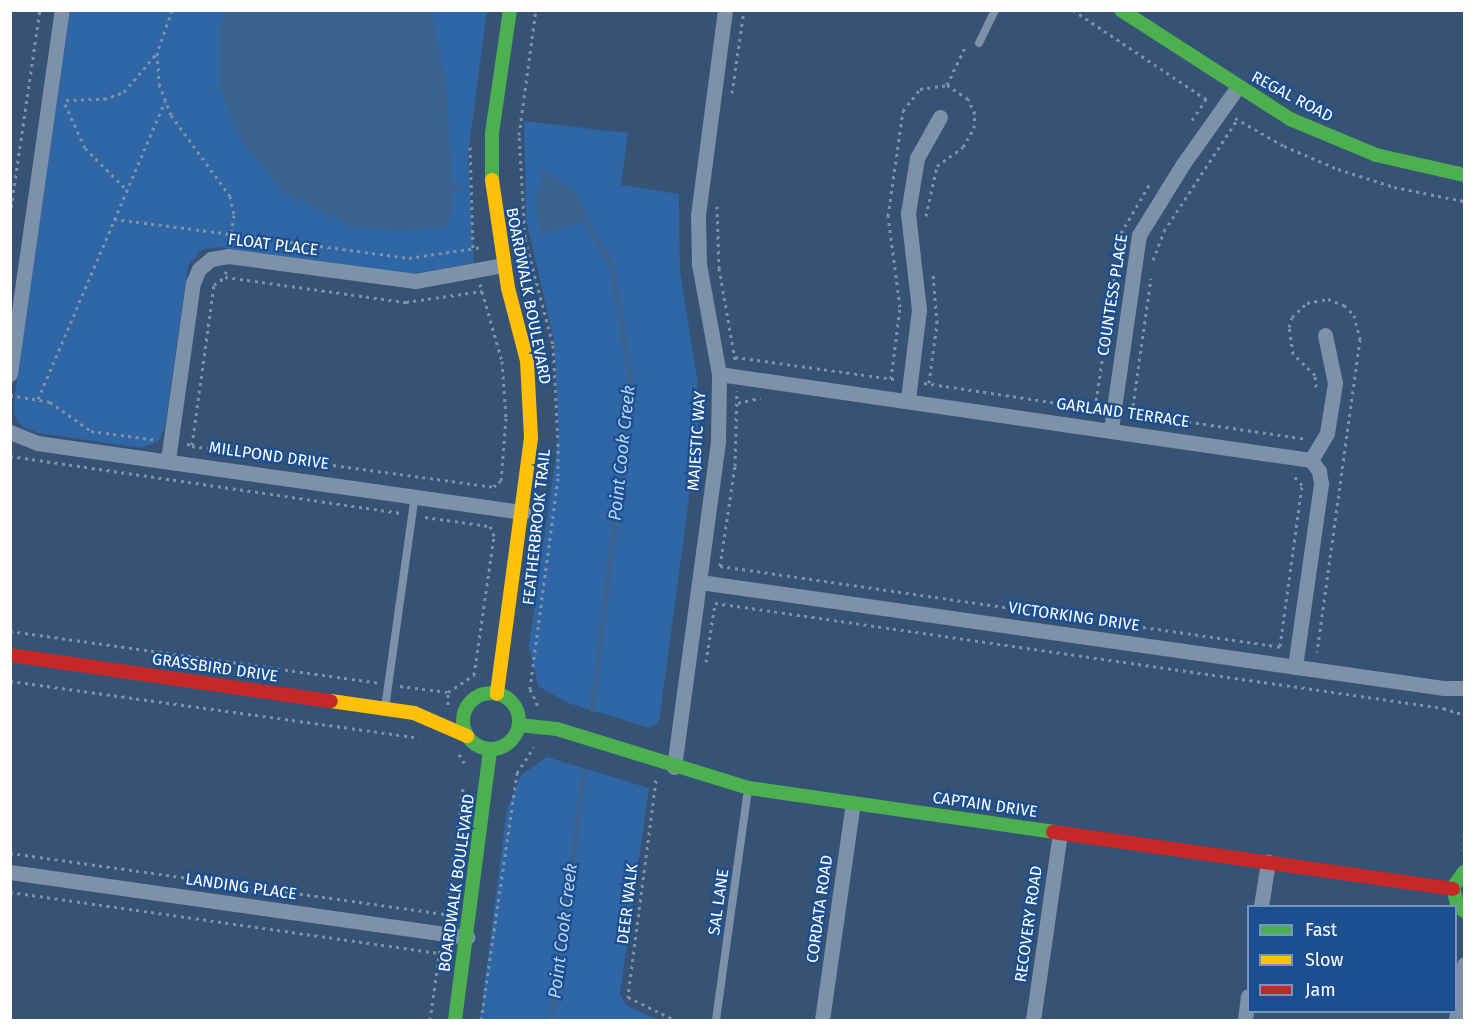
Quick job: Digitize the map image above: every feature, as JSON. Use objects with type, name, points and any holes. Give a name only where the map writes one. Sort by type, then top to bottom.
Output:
[{"type":"street","points":[[10,374],[57,99],[62,10]]},
{"type":"street","name":"BOARDWALK BOULEVARD","points":[[497,694],[523,512],[531,438],[530,386],[499,244],[490,172],[492,133],[510,10]]},
{"type":"street","name":"MAJESTIC WAY","points":[[674,767],[718,440],[719,374],[699,264],[698,215],[724,10]]},
{"type":"street","name":"REGAL ROAD","points":[[1124,11],[1237,88],[1290,119],[1347,144],[1406,163],[1464,175]]},
{"type":"street","name":"COUNTESS PLACE","points":[[1111,429],[1139,235],[1183,164],[1237,88]]},
{"type":"street","points":[[908,399],[919,310],[908,213],[917,158],[940,117]]},
{"type":"street","name":"FLOAT PLACE","points":[[168,460],[193,283],[199,269],[211,259],[228,256],[415,281],[503,265]]},
{"type":"street","points":[[1295,667],[1322,484],[1319,471],[1311,460],[1328,433],[1335,383],[1325,335]]},
{"type":"street","name":"GARLAND TERRACE","points":[[719,374],[908,399],[1311,460]]},
{"type":"street","name":"MILLPOND DRIVE","points":[[11,433],[37,443],[523,512]]},
{"type":"street","name":"VICTORKING DRIVE","points":[[700,582],[1444,688],[1464,688]]},
{"type":"street","name":"GRASSBIRD DRIVE","points":[[10,656],[414,713],[468,706]]},
{"type":"street","name":"VICTORKING DRIVE","points":[[1444,688],[1464,698]]},
{"type":"street","points":[[497,694],[514,705],[519,725],[506,746],[490,749],[473,743],[467,736],[463,720],[468,706],[481,695],[497,694]]},
{"type":"street","name":"GRASSBIRD DRIVE","points":[[414,713],[467,736]]},
{"type":"street","name":"CAPTAIN DRIVE","points":[[519,725],[540,727],[749,788],[1453,889]]},
{"type":"street","name":"BOARDWALK BOULEVARD","points":[[455,1020],[490,749]]},
{"type":"street","name":"CORDATA ROAD","points":[[822,1020],[853,803]]},
{"type":"street","name":"RECOVERY ROAD","points":[[1033,1020],[1060,833]]},
{"type":"street","points":[[1262,905],[1268,862]]},
{"type":"street","name":"LANDING PLACE","points":[[10,872],[467,937]]},
{"type":"street","points":[[1464,872],[1453,889],[1457,905],[1464,911]]},
{"type":"street","points":[[1456,1020],[1464,965]]},
{"type":"street","points":[[1245,1020],[1247,1004]]},
{"type":"lane","points":[[979,43],[995,10]]},
{"type":"lane","points":[[385,709],[415,495]]},
{"type":"lane","name":"SAL LANE","points":[[716,1020],[749,788]]},
{"type":"path","points":[[10,215],[40,10]]},
{"type":"path","points":[[28,94],[57,99],[104,99],[124,92],[157,54],[172,10]]},
{"type":"path","name":"FEATHERBROOK TRAIL","points":[[536,10],[519,135],[525,239],[553,345],[558,443],[558,478],[530,689],[539,707],[540,727]]},
{"type":"path","points":[[730,105],[744,10]]},
{"type":"path","points":[[157,54],[159,84],[176,123],[230,196],[234,215],[231,234]]},
{"type":"path","points":[[925,226],[937,166],[963,147],[974,128],[975,114],[968,99],[946,85]]},
{"type":"path","points":[[57,99],[85,148],[126,189]]},
{"type":"path","points":[[38,399],[165,101]]},
{"type":"path","points":[[1132,413],[1156,247],[1237,119]]},
{"type":"path","points":[[705,669],[735,466],[738,403],[735,357],[719,268],[718,197]]},
{"type":"path","points":[[114,219],[409,258],[525,239]]},
{"type":"path","points":[[10,631],[448,692],[474,675],[494,536],[489,526],[495,484],[501,480],[506,418],[502,361],[473,249]]},
{"type":"path","points":[[928,384],[938,310],[931,266]]},
{"type":"path","points":[[10,395],[38,399],[60,406],[91,431],[192,445],[214,285],[225,277]]},
{"type":"path","points":[[735,357],[1308,439]]},
{"type":"path","points":[[738,403],[751,398],[769,399]]},
{"type":"path","points":[[10,456],[489,526]]},
{"type":"path","points":[[1280,646],[1302,485],[1294,475],[1283,473]]},
{"type":"path","points":[[720,566],[1328,654]]},
{"type":"path","points":[[715,603],[1443,708],[1464,715]]},
{"type":"path","points":[[10,681],[421,738]]},
{"type":"path","points":[[448,692],[448,709]]},
{"type":"path","points":[[539,707],[551,710]]},
{"type":"path","points":[[481,1020],[518,773],[532,753],[540,727]]},
{"type":"path","points":[[430,1020],[466,764],[456,750]]},
{"type":"path","name":"DEER WALK","points":[[658,762],[628,997],[675,1020]]},
{"type":"path","points":[[1464,829],[1464,852]]},
{"type":"path","points":[[10,853],[445,915]]},
{"type":"path","points":[[10,892],[440,953]]},
{"type":"shaded area","points":[[70,11],[487,11],[468,155],[474,263],[411,274],[216,247],[201,250],[188,266],[165,427],[158,442],[140,448],[39,433],[22,427],[15,416],[14,401]]},
{"type":"shaded area","points":[[224,11],[431,11],[446,80],[453,203],[448,227],[400,231],[353,226],[285,192],[242,142],[220,87],[220,28]]},
{"type":"shaded area","points":[[524,121],[628,133],[621,185],[679,194],[680,272],[697,377],[699,424],[659,722],[650,728],[568,703],[538,686],[529,646],[559,434],[554,342],[526,219]]},
{"type":"shaded area","points":[[543,169],[571,189],[585,208],[580,223],[540,234],[536,202]]},
{"type":"shaded area","points":[[547,757],[649,788],[620,994],[626,1005],[657,1020],[480,1020],[507,809],[521,775]]},
{"type":"waterway","name":"Point Cook Creek","points":[[449,183],[460,189]]},
{"type":"waterway","name":"Point Cook Creek","points":[[579,211],[611,264],[631,382],[592,710]]},
{"type":"waterway","name":"Point Cook Creek","points":[[551,1020],[584,770]]},
{"type":"traffic: fast","points":[[492,180],[492,133],[510,10]]},
{"type":"traffic: fast","points":[[1121,10],[1290,119],[1376,155],[1464,175]]},
{"type":"traffic: fast","points":[[491,693],[502,695],[511,701],[517,710],[519,721],[517,732],[511,741],[502,747],[491,749],[480,747],[471,741],[465,732],[463,721],[465,710],[471,701],[480,695],[491,693]]},
{"type":"traffic: fast","points":[[519,725],[557,729],[749,788],[1053,832]]},
{"type":"traffic: fast","points":[[455,1020],[490,749]]},
{"type":"traffic: fast","points":[[1464,872],[1453,887],[1457,905],[1464,911]]},
{"type":"traffic: slow","points":[[492,180],[508,288],[527,361],[531,438],[497,694]]},
{"type":"traffic: slow","points":[[331,701],[414,713],[467,736]]},
{"type":"traffic: jam","points":[[10,655],[331,701]]},
{"type":"traffic: jam","points":[[1053,832],[1453,889]]}]
